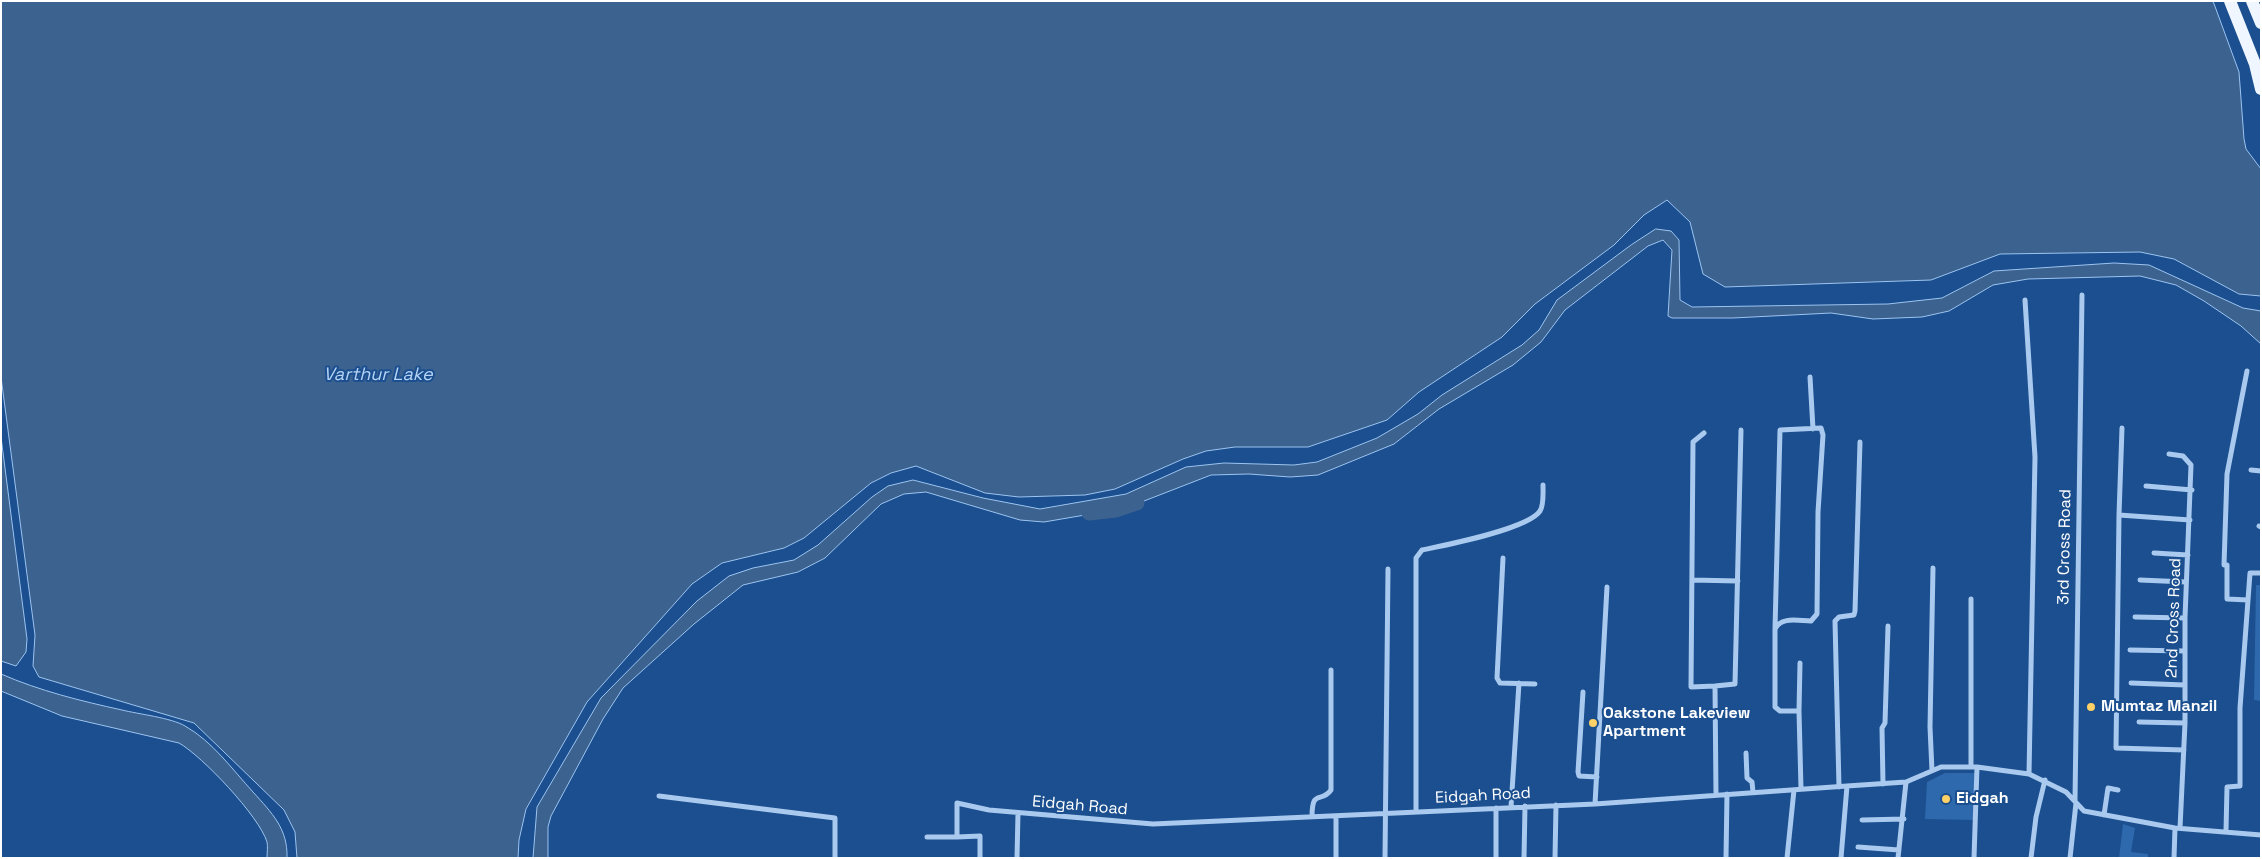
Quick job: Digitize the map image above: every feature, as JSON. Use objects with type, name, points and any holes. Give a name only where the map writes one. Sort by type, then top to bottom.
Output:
[{"type":"main road","points":[[2230,1],[2255,64],[2261,88]]},
{"type":"main road","points":[[2252,1],[2261,24]]},
{"type":"street","name":"3rd Cross Road","points":[[2070,858],[2075,801],[2082,295]]},
{"type":"street","points":[[2025,300],[2035,457],[2029,774]]},
{"type":"street","points":[[2247,371],[2227,474],[2224,565],[2227,565],[2227,599],[2248,600]]},
{"type":"street","points":[[1810,377],[1814,429]]},
{"type":"street","points":[[1775,629],[1780,622],[1811,621],[1817,614],[1818,512],[1824,435],[1821,428],[1780,430],[1775,629],[1775,707],[1780,711],[1799,711]]},
{"type":"street","points":[[2122,428],[2116,748],[2184,750]]},
{"type":"street","points":[[1704,433],[1693,442],[1691,687],[1735,684],[1741,430]]},
{"type":"street","points":[[1839,787],[1835,621],[1839,617],[1854,615],[1860,442]]},
{"type":"street","name":"2nd Cross Road","points":[[2169,454],[2183,456],[2191,465],[2192,490],[2185,618],[2186,723],[2174,858]]},
{"type":"street","points":[[2250,470],[2261,471]]},
{"type":"street","points":[[1416,811],[1416,558],[1422,550],[1510,528],[1534,518],[1542,509],[1543,485]]},
{"type":"street","points":[[2146,486],[2192,490]]},
{"type":"street","points":[[2119,515],[2190,520]]},
{"type":"street","points":[[2154,553],[2188,555]]},
{"type":"street","points":[[1502,558],[1497,678],[1500,683],[1535,684]]},
{"type":"street","points":[[1932,771],[1930,727],[1933,568]]},
{"type":"street","points":[[1385,858],[1388,569]]},
{"type":"street","points":[[2226,831],[2227,787],[2240,786],[2240,708],[2250,573],[2261,573]]},
{"type":"street","points":[[1692,580],[1738,582]]},
{"type":"street","points":[[2140,580],[2186,582]]},
{"type":"street","points":[[1595,804],[1607,587]]},
{"type":"street","points":[[1971,599],[1974,858]]},
{"type":"street","points":[[2135,617],[2185,618]]},
{"type":"street","points":[[1883,784],[1882,728],[1885,723],[1888,626]]},
{"type":"street","points":[[2130,650],[2185,651]]},
{"type":"street","points":[[1800,663],[1801,789]]},
{"type":"street","points":[[1312,816],[1312,802],[1314,799],[1327,794],[1331,790],[1331,670]]},
{"type":"street","points":[[1511,807],[1518,683]]},
{"type":"street","points":[[2131,683],[2185,684]]},
{"type":"street","points":[[1715,686],[1716,795]]},
{"type":"street","points":[[1583,692],[1578,772],[1579,776],[1597,777]]},
{"type":"street","points":[[2139,722],[2186,723]]},
{"type":"street","points":[[1746,754],[1747,778],[1752,782],[1753,792]]},
{"type":"street","name":"Eidgah Road","points":[[957,837],[958,803],[989,810],[1153,824],[1556,804],[1595,804],[1883,784],[1906,782],[1941,767],[1974,767],[2029,774],[2045,780],[2066,792],[2084,811],[2178,828],[2261,835]]},
{"type":"street","points":[[2031,858],[2036,816],[2045,780]]},
{"type":"street","points":[[1898,858],[1904,819],[1906,782]]},
{"type":"street","points":[[1841,858],[1847,786]]},
{"type":"street","points":[[2104,815],[2108,788],[2118,790]]},
{"type":"street","points":[[1787,858],[1794,790]]},
{"type":"street","points":[[1726,858],[1727,794]]},
{"type":"street","points":[[659,796],[835,818],[835,858]]},
{"type":"street","points":[[1555,858],[1556,804]]},
{"type":"street","points":[[1524,858],[1525,806]]},
{"type":"street","points":[[1496,808],[1496,858]]},
{"type":"street","points":[[1017,858],[1018,813]]},
{"type":"street","points":[[1336,816],[1336,858]]},
{"type":"street","points":[[1862,820],[1904,819]]},
{"type":"street","points":[[927,837],[980,836],[980,858]]},
{"type":"street","points":[[1858,847],[1899,850]]},
{"type":"shaded area","points":[[2256,585],[2261,585],[2261,701],[2254,700]]},
{"type":"shaded area","points":[[1945,773],[1975,773],[1973,820],[1925,819],[1927,782]]},
{"type":"shaded area","points":[[2123,824],[2135,828],[2131,852],[2148,854],[2148,858],[2119,858]]},
{"type":"water","name":"Varthur Lake","points":[[1,1],[2213,1],[2239,72],[2246,149],[2261,169],[2261,296],[2239,294],[2174,259],[2140,252],[2000,254],[1931,280],[1725,287],[1703,274],[1690,222],[1667,200],[1644,215],[1614,245],[1535,304],[1502,337],[1419,392],[1387,420],[1308,447],[1235,447],[1206,451],[1115,489],[1085,495],[1019,497],[985,493],[916,466],[891,473],[871,483],[804,538],[784,548],[722,563],[692,584],[587,702],[526,809],[519,840],[518,858],[297,858],[295,832],[284,810],[194,723],[39,677],[33,666],[35,635],[1,377]]},
{"type":"water","points":[[1656,229],[1671,231],[1679,240],[1680,300],[1692,307],[1888,304],[1942,298],[1994,271],[2114,263],[2149,265],[2243,308],[2261,311],[2261,344],[2241,326],[2176,285],[2140,276],[2028,279],[1993,285],[1949,311],[1922,317],[1873,319],[1831,313],[1733,318],[1672,318],[1668,316],[1672,250],[1663,240],[1648,246],[1565,310],[1541,342],[1513,365],[1439,409],[1394,444],[1318,475],[1290,477],[1249,474],[1211,475],[1126,508],[1044,522],[1020,520],[926,492],[904,494],[881,504],[825,558],[798,572],[743,585],[694,624],[623,688],[603,719],[551,816],[548,827],[548,858],[533,858],[537,807],[601,698],[697,601],[729,576],[753,568],[794,560],[818,545],[872,497],[888,486],[913,480],[983,498],[1040,509],[1126,494],[1186,467],[1224,463],[1294,465],[1317,462],[1377,438],[1418,414],[1442,395],[1522,345],[1539,330],[1557,300],[1631,245]]},
{"type":"water","points":[[1,437],[27,639],[26,652],[16,666],[1,661]]},
{"type":"water","points":[[1,674],[61,695],[179,723],[195,732],[221,756],[278,822],[285,838],[287,858],[267,858],[267,842],[253,817],[215,773],[179,743],[62,716],[1,691]]},
{"type":"waterway","points":[[1089,513],[1116,510],[1137,503]]},
{"type":"place","name":"Mumtaz Manzil","points":[[2091,707]]},
{"type":"place","name":"Oakstone Lakeview Apartment","points":[[1593,723]]},
{"type":"place","name":"Eidgah","points":[[1946,799]]}]
